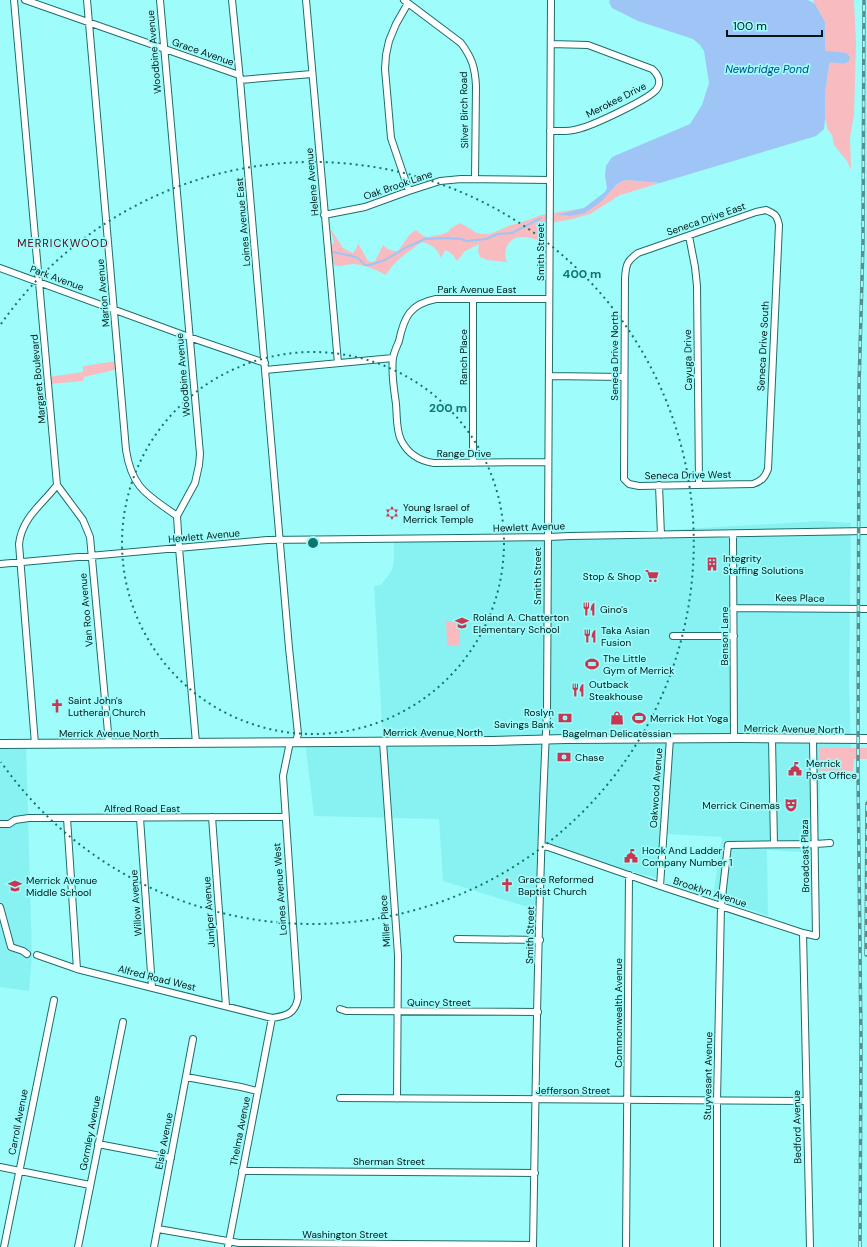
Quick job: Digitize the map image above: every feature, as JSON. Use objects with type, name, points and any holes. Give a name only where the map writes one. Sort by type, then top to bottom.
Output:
[{"type":"main road","name":"Merrick Avenue North","points":[[0,744],[383,742],[670,738],[867,739]]},
{"type":"street","name":"Margaret Boulevard","points":[[14,0],[57,485]]},
{"type":"street","name":"Grace Avenue","points":[[25,0],[164,49],[240,78],[312,74]]},
{"type":"street","name":"Marion Avenue","points":[[87,0],[128,465],[134,479],[143,490],[177,516]]},
{"type":"street","name":"Woodbine Avenue","points":[[160,0],[200,454],[195,483],[177,516]]},
{"type":"street","name":"Loines Avenue East","points":[[232,0],[265,370]]},
{"type":"street","name":"Helene Avenue","points":[[306,0],[338,363]]},
{"type":"street","name":"Smith Street","points":[[533,1246],[542,846],[547,704],[551,0]]},
{"type":"street","name":"Silver Birch Road","points":[[406,1],[461,43],[473,62],[476,86],[475,179]]},
{"type":"street","points":[[406,1],[389,41],[385,69],[391,138],[409,191]]},
{"type":"street","name":"Merokee Drive","points":[[550,131],[577,130],[595,123],[648,98],[656,90],[660,81],[652,69],[588,45],[551,44]]},
{"type":"street","name":"Oak Brook Lane","points":[[324,215],[365,207],[440,181],[461,179],[550,180]]},
{"type":"street","name":"Seneca Drive East","points":[[638,253],[756,212],[766,210],[775,214],[778,219]]},
{"type":"street","name":"Seneca Drive South","points":[[766,475],[768,469],[779,225],[778,219]]},
{"type":"street","name":"Cayuga Drive","points":[[689,236],[697,286],[699,484]]},
{"type":"street","name":"Seneca Drive North","points":[[624,465],[625,267],[630,258],[638,253]]},
{"type":"street","name":"Park Avenue","points":[[0,268],[265,363]]},
{"type":"street","name":"Ranch Place","points":[[472,463],[473,299]]},
{"type":"street","name":"Park Avenue East","points":[[393,358],[406,316],[418,304],[427,300],[549,300]]},
{"type":"street","points":[[280,540],[265,370],[393,358]]},
{"type":"street","name":"Range Drive","points":[[393,358],[393,379],[400,439],[407,450],[414,457],[424,462],[434,463],[548,462]]},
{"type":"street","points":[[549,376],[624,377]]},
{"type":"street","name":"Seneca Drive West","points":[[624,465],[624,479],[629,484],[639,486],[753,484],[761,481],[766,475]]},
{"type":"street","points":[[35,744],[19,544],[23,527],[29,517],[57,485]]},
{"type":"street","name":"Van Roo Avenue","points":[[57,485],[83,520],[90,537],[109,743]]},
{"type":"street","points":[[660,485],[660,534]]},
{"type":"street","points":[[177,516],[196,743]]},
{"type":"street","name":"Hewlett Avenue","points":[[0,564],[280,540],[867,531]]},
{"type":"street","name":"Benson Lane","points":[[733,534],[734,738]]},
{"type":"street","name":"Loines Avenue West","points":[[272,1018],[287,1015],[294,1009],[298,998],[283,776],[293,742],[298,734],[280,540]]},
{"type":"street","name":"Kees Place","points":[[734,608],[867,609]]},
{"type":"street","points":[[673,636],[734,636]]},
{"type":"street","name":"Oakwood Avenue","points":[[660,886],[670,738]]},
{"type":"street","points":[[772,738],[774,844],[830,843]]},
{"type":"street","name":"Broadcast Plaza","points":[[803,933],[816,936],[813,739]]},
{"type":"street","name":"Miller Place","points":[[383,742],[398,955],[397,1099]]},
{"type":"street","name":"Juniper Avenue","points":[[212,817],[226,1006]]},
{"type":"street","name":"Alfred Road East","points":[[0,824],[9,824],[15,820],[28,818],[285,817]]},
{"type":"street","points":[[67,818],[78,969]]},
{"type":"street","name":"Willow Avenue","points":[[140,818],[152,988]]},
{"type":"street","name":"Stuyvesant Avenue","points":[[717,1247],[717,1101],[721,906],[728,845],[774,844]]},
{"type":"street","name":"Brooklyn Avenue","points":[[542,846],[803,933]]},
{"type":"street","name":"Commonwealth Avenue","points":[[626,1247],[629,875]]},
{"type":"street","points":[[0,907],[11,947],[24,951],[27,954]]},
{"type":"street","name":"Bedford Avenue","points":[[803,933],[810,1247]]},
{"type":"street","points":[[457,939],[540,940]]},
{"type":"street","name":"Alfred Road West","points":[[37,955],[78,969],[272,1018]]},
{"type":"street","name":"Carroll Avenue","points":[[4,1247],[54,1000]]},
{"type":"street","name":"Quincy Street","points":[[340,1010],[398,1012],[538,1012]]},
{"type":"street","name":"Thelma Avenue","points":[[229,1245],[272,1018]]},
{"type":"street","name":"Gormley Avenue","points":[[78,1247],[123,1022]]},
{"type":"street","name":"Elsie Avenue","points":[[154,1247],[193,1039]]},
{"type":"street","points":[[186,1077],[257,1091]]},
{"type":"street","name":"Jefferson Street","points":[[340,1098],[806,1101]]},
{"type":"street","points":[[98,1144],[171,1158]]},
{"type":"street","points":[[0,1167],[90,1185]]},
{"type":"street","name":"Sherman Street","points":[[242,1171],[535,1172]]},
{"type":"street","name":"Washington Street","points":[[158,1229],[229,1245],[239,1243],[389,1246],[533,1246]]},
{"type":"shaded area","points":[[814,0],[854,0],[856,43],[854,115],[850,138],[851,170],[847,161],[834,145],[832,135],[828,130],[825,119],[825,93],[831,57],[825,56],[825,22],[813,3]]},
{"type":"shaded area","points":[[628,180],[660,183],[620,195],[590,214],[541,225],[542,237],[545,243],[526,237],[518,237],[510,241],[505,253],[507,262],[487,260],[480,257],[478,251],[479,244],[465,251],[457,261],[452,254],[445,250],[441,258],[434,247],[422,242],[397,261],[386,275],[379,271],[358,265],[335,265],[330,256],[331,248],[334,242],[330,228],[343,248],[353,253],[358,243],[368,261],[372,262],[375,261],[383,245],[390,250],[398,251],[410,234],[416,230],[423,236],[428,237],[448,232],[451,228],[460,223],[477,233],[490,234],[541,215],[584,208],[557,215],[570,216],[602,201],[616,185],[622,181]]},
{"type":"shaded area","points":[[117,361],[118,369],[84,377],[83,381],[49,384],[49,377],[83,372],[83,366]]},
{"type":"shaded area","points":[[821,521],[851,523],[849,681],[851,748],[819,748],[819,853],[767,850],[768,916],[713,897],[722,837],[666,834],[664,880],[542,847],[540,911],[443,881],[439,819],[314,816],[305,742],[383,741],[374,586],[381,585],[392,570],[394,560],[394,539],[548,537]]},
{"type":"shaded area","points":[[446,621],[460,621],[460,645],[447,646]]},
{"type":"shaded area","name":"Merrick Avenue Middle School","points":[[0,744],[26,744],[32,955],[29,991],[0,987]]},
{"type":"shaded area","points":[[819,748],[867,748],[867,759],[854,759],[853,771],[820,771]]},
{"type":"water","name":"Newbridge Pond","points":[[610,0],[808,0],[815,4],[825,22],[825,55],[831,57],[825,93],[824,129],[816,136],[660,183],[628,180],[622,181],[616,185],[602,201],[585,213],[570,216],[556,215],[584,208],[605,192],[607,188],[605,176],[606,166],[612,157],[690,124],[702,105],[709,83],[704,51],[693,39],[638,21],[612,8],[609,2]]},
{"type":"waterway","points":[[818,56],[844,58]]},
{"type":"waterway","points":[[333,252],[358,258],[365,265],[370,265],[385,260],[407,247],[425,239],[446,238],[467,241],[486,239],[498,234],[512,233],[541,218]]},
{"type":"railway","points":[[860,1247],[861,1040],[858,771],[859,386],[863,244],[864,0]]},
{"type":"railway","points":[[866,955],[867,803]]},
{"type":"place","name":"Young Israel of Merrick Temple","points":[[392,513]]},
{"type":"place","name":"Integrity Staffing Solutions","points":[[712,564]]},
{"type":"place","name":"Stop & Shop","points":[[652,576]]},
{"type":"place","name":"Gino's","points":[[589,609]]},
{"type":"place","name":"Roland A. Chatterton Elementary School","points":[[462,623]]},
{"type":"place","name":"Taka Asian Fusion","points":[[590,636]]},
{"type":"place","name":"The Little Gym of Merrick","points":[[592,664]]},
{"type":"place","name":"Outback Steakhouse","points":[[578,690]]},
{"type":"place","name":"Saint John's Lutheran Church","points":[[57,706]]},
{"type":"place","name":"Roslyn Savings Bank","points":[[565,718]]},
{"type":"place","name":"Bagelman Delicatessian","points":[[617,718]]},
{"type":"place","name":"Merrick Hot Yoga","points":[[639,718]]},
{"type":"place","name":"Chase","points":[[564,757]]},
{"type":"place","name":"Merrick Post Office","points":[[795,769]]},
{"type":"place","name":"Merrick Cinemas","points":[[791,805]]},
{"type":"place","name":"Hook And Ladder Company Number 1","points":[[631,856]]},
{"type":"place","name":"Grace Reformed Baptist Church","points":[[507,885]]},
{"type":"place","name":"Merrick Avenue Middle School","points":[[15,886]]},
{"type":"district","name":"MERRICKWOOD","points":[[63,243]]}]
